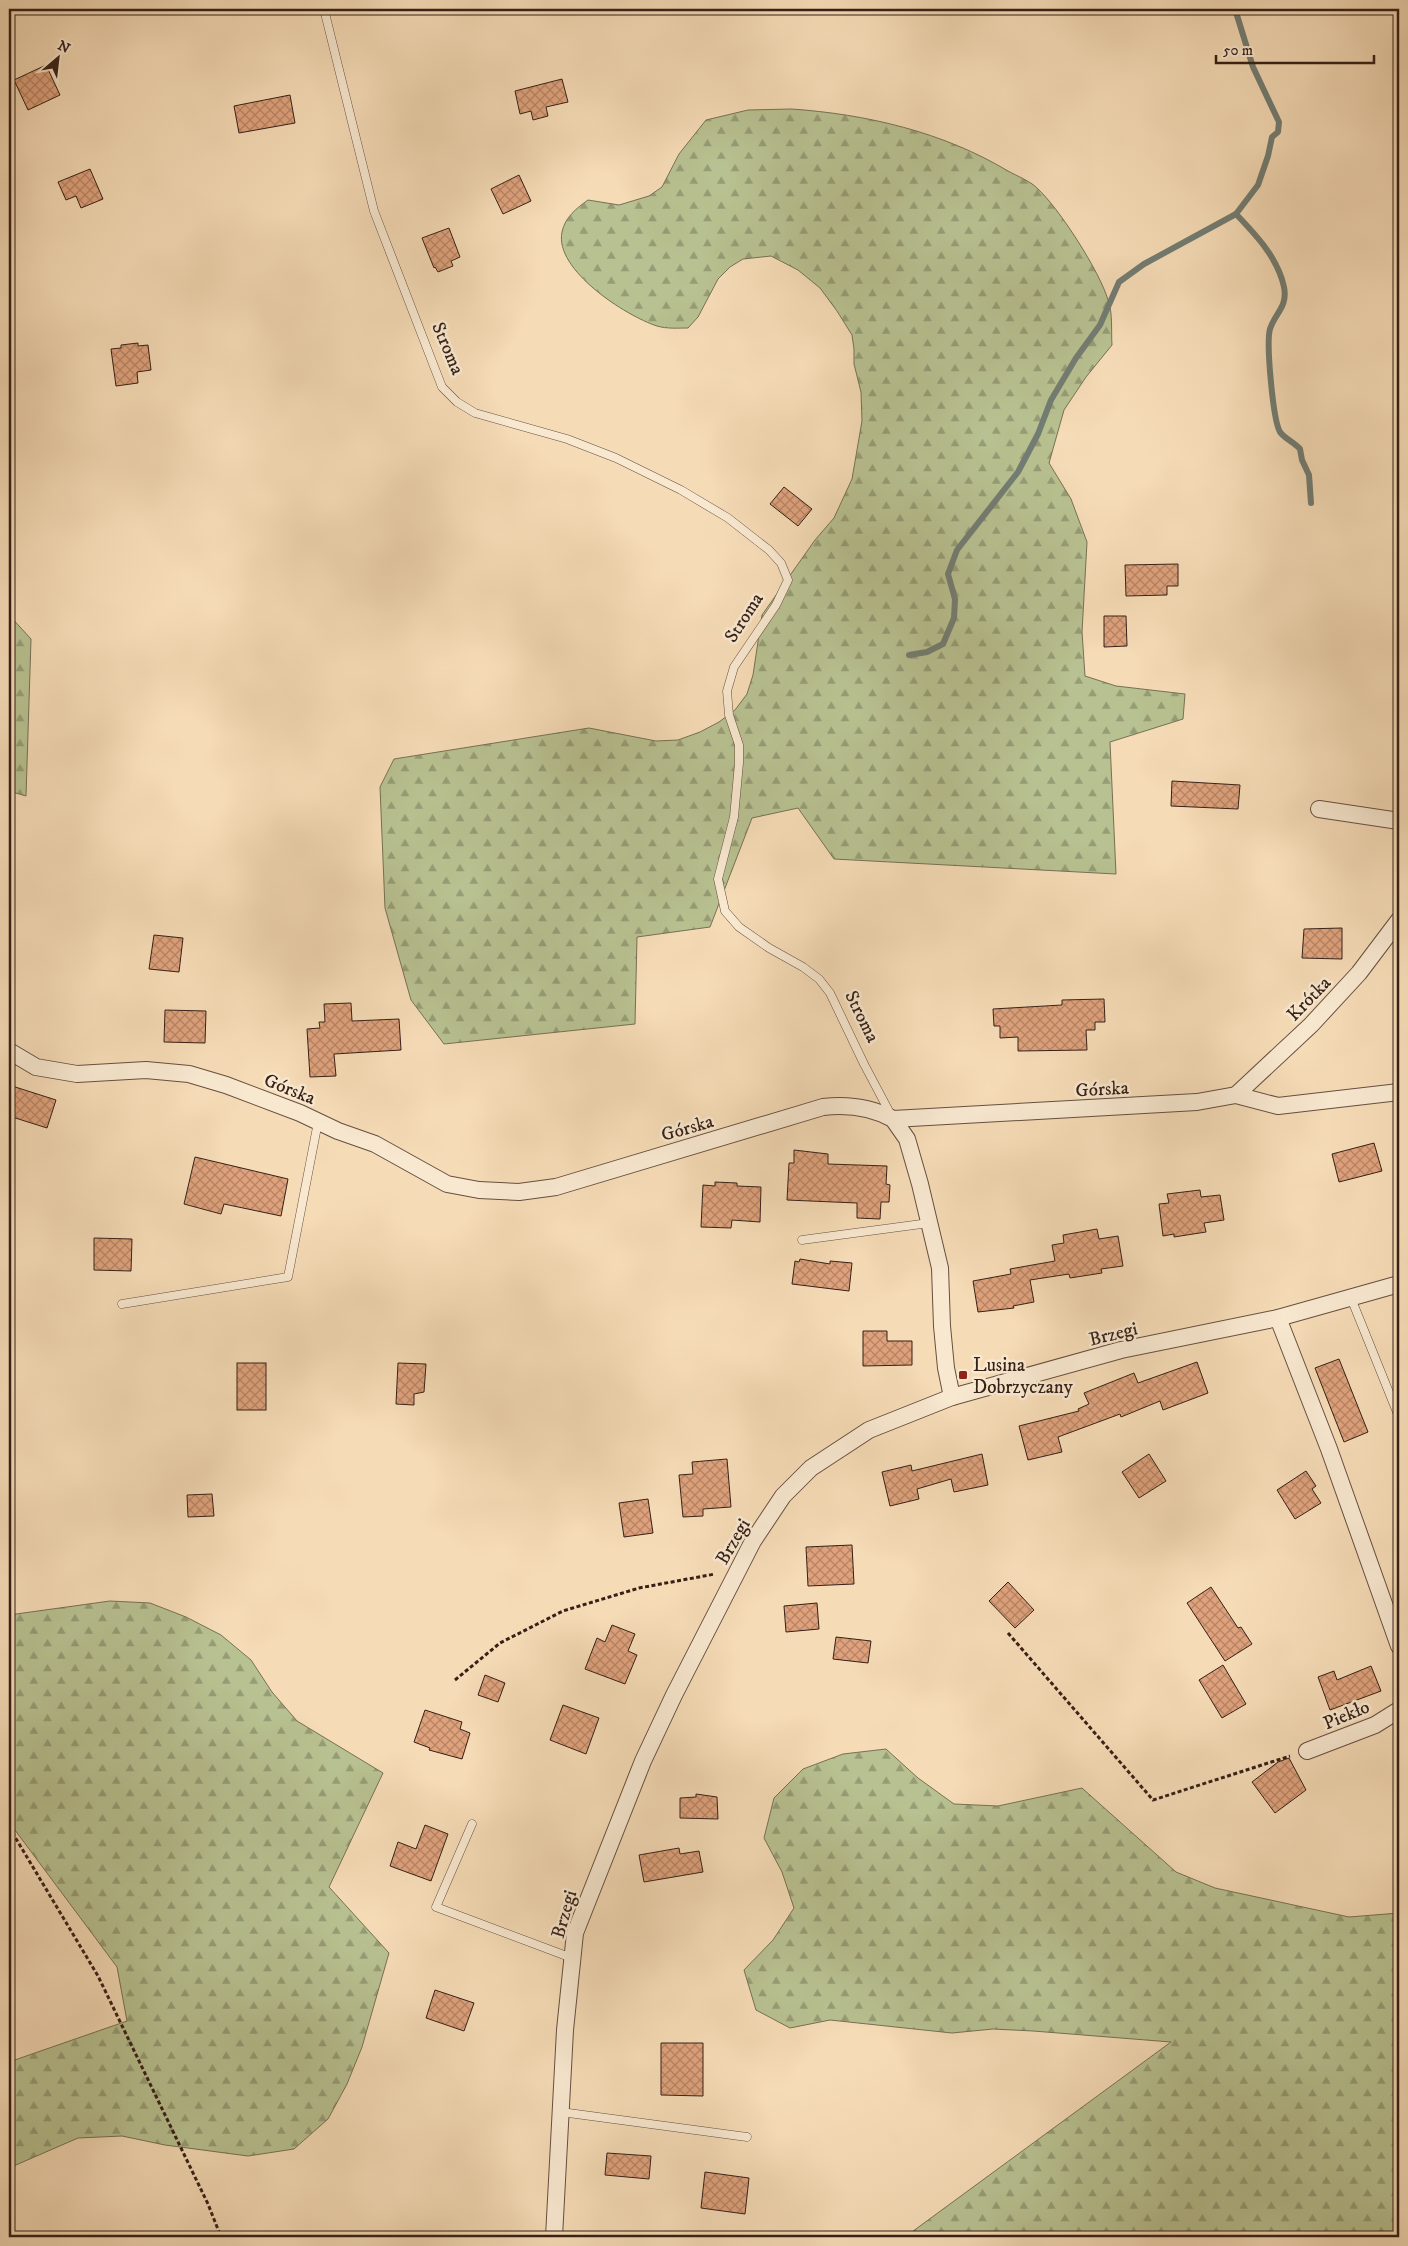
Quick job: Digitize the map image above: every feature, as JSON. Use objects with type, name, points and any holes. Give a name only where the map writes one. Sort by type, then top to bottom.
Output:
[{"type":"street","points":[[1319,809],[1399,821]]},
{"type":"street","name":"Krótka","points":[[1236,1095],[1270,1065],[1359,974],[1399,920]]},
{"type":"street","name":"Górska","points":[[9,1052],[36,1067],[77,1074],[146,1070],[189,1074],[226,1085],[338,1132],[375,1144],[446,1184],[479,1190],[519,1192],[556,1187],[823,1107],[844,1104],[880,1112],[893,1119],[1197,1102],[1236,1095],[1278,1106],[1399,1092]]},
{"type":"street","name":"Stroma","points":[[893,1119],[907,1139],[940,1268],[942,1334],[952,1397]]},
{"type":"street","name":"Brzegi","points":[[554,2237],[565,2030],[575,1933],[643,1761],[674,1695],[753,1541],[783,1496],[811,1468],[869,1430],[952,1397],[1121,1350],[1278,1318],[1399,1284]]},
{"type":"street","points":[[1278,1318],[1329,1449],[1399,1646]]},
{"type":"street","name":"Piekło","points":[[1307,1751],[1375,1725],[1399,1710]]},
{"type":"lane","name":"Stroma","points":[[324,9],[374,210],[442,387],[457,402],[476,413],[567,439],[616,458],[681,490],[728,518],[769,550],[781,563],[788,580],[776,605],[734,667],[728,691],[730,715],[739,745],[739,763],[734,817],[718,879],[725,911],[739,926],[769,948],[803,967],[819,979],[830,993],[893,1119]]},
{"type":"lane","points":[[122,1304],[288,1277],[318,1122]]},
{"type":"lane","points":[[802,1240],[929,1222]]},
{"type":"lane","points":[[1351,1298],[1399,1418]]},
{"type":"lane","points":[[472,1824],[436,1907],[572,1958]]},
{"type":"lane","points":[[561,2112],[747,2136]]},
{"type":"path","points":[[454,1680],[500,1643],[563,1611],[639,1588],[738,1570]]},
{"type":"path","points":[[1008,1634],[1153,1800],[1307,1751]]},
{"type":"path","points":[[9,1827],[98,1976],[208,2204],[221,2237]]},
{"type":"green space","points":[[791,109],[847,115],[903,127],[983,157],[1037,188],[1046,197],[1078,241],[1104,288],[1110,305],[1112,345],[1086,377],[1064,410],[1049,463],[1071,499],[1087,542],[1082,632],[1085,676],[1116,686],[1185,694],[1183,719],[1110,742],[1116,874],[834,859],[798,808],[752,818],[710,927],[637,937],[635,1024],[444,1044],[411,1000],[385,908],[380,787],[394,759],[589,728],[656,741],[678,740],[700,732],[719,722],[735,710],[747,694],[753,675],[762,615],[815,540],[834,518],[852,479],[862,421],[861,392],[854,364],[852,335],[820,288],[798,270],[771,256],[743,259],[730,267],[718,279],[698,317],[688,328],[665,328],[644,321],[611,302],[595,290],[580,276],[569,261],[563,247],[562,232],[566,222],[588,200],[619,205],[649,196],[662,187],[679,154],[706,120],[748,110]]},
{"type":"green space","points":[[9,615],[31,639],[26,796],[9,791]]},
{"type":"green space","points":[[110,1601],[150,1603],[186,1617],[221,1635],[251,1660],[272,1692],[297,1721],[383,1773],[329,1887],[389,1953],[362,2047],[347,2084],[328,2119],[294,2149],[248,2156],[165,2145],[122,2136],[78,2138],[9,2168],[9,2062],[127,2021],[117,1967],[9,1822],[9,1615]]},
{"type":"green space","points":[[886,1749],[918,1778],[954,1804],[998,1806],[1082,1788],[1176,1872],[1215,1888],[1349,1917],[1399,1913],[1399,2237],[905,2237],[1171,2042],[993,2029],[952,2033],[830,2020],[790,2028],[756,2010],[744,1970],[773,1940],[794,1908],[782,1872],[764,1838],[774,1798],[803,1769],[843,1754]]},
{"type":"building","points":[[46,65],[60,95],[28,110],[14,80]]},
{"type":"building","points":[[562,79],[568,102],[546,107],[548,116],[533,120],[531,111],[520,114],[515,91]]},
{"type":"building","points":[[290,95],[295,123],[239,133],[234,106]]},
{"type":"building","points":[[90,169],[103,199],[81,208],[76,196],[66,200],[58,182]]},
{"type":"building","points":[[519,175],[531,201],[503,214],[491,189]]},
{"type":"building","points":[[449,228],[460,257],[451,261],[453,266],[438,272],[434,268],[422,238]]},
{"type":"building","points":[[138,343],[138,346],[148,345],[151,370],[137,372],[138,383],[116,386],[111,349],[121,348],[121,345]]},
{"type":"building","points":[[784,487],[812,509],[798,526],[770,504]]},
{"type":"building","points":[[1178,564],[1178,586],[1167,586],[1167,595],[1126,596],[1125,565]]},
{"type":"building","points":[[1104,616],[1126,616],[1127,646],[1104,647]]},
{"type":"building","points":[[1172,781],[1240,785],[1238,809],[1171,806]]},
{"type":"building","points":[[1342,928],[1342,959],[1302,958],[1304,929]]},
{"type":"building","points":[[154,935],[183,938],[179,972],[149,969]]},
{"type":"building","points":[[1104,999],[1105,1022],[1095,1022],[1095,1030],[1086,1030],[1087,1050],[1018,1051],[1018,1037],[1000,1038],[1000,1026],[994,1026],[993,1009],[1062,1005],[1062,1000]]},
{"type":"building","points":[[351,1003],[352,1021],[399,1019],[401,1050],[334,1054],[336,1076],[310,1077],[307,1029],[320,1028],[319,1022],[325,1022],[324,1004]]},
{"type":"building","points":[[165,1010],[206,1011],[205,1043],[164,1042]]},
{"type":"building","points":[[9,1085],[56,1100],[47,1128],[9,1116]]},
{"type":"building","points":[[1374,1143],[1382,1171],[1339,1182],[1332,1154]]},
{"type":"building","points":[[794,1150],[828,1154],[828,1164],[887,1166],[886,1184],[890,1185],[889,1202],[881,1202],[880,1219],[857,1218],[857,1203],[787,1200],[789,1163],[794,1163]]},
{"type":"building","points":[[195,1157],[288,1179],[281,1216],[224,1204],[221,1214],[184,1204]]},
{"type":"building","points":[[715,1182],[737,1183],[737,1186],[761,1187],[760,1222],[732,1220],[731,1228],[701,1227],[703,1185],[715,1186]]},
{"type":"building","points":[[1200,1190],[1201,1197],[1220,1195],[1224,1220],[1204,1223],[1206,1232],[1174,1237],[1174,1234],[1163,1236],[1159,1204],[1169,1203],[1167,1194]]},
{"type":"building","points":[[1097,1229],[1099,1239],[1118,1236],[1123,1266],[1101,1269],[1102,1273],[1070,1278],[1069,1274],[1030,1280],[1034,1302],[1013,1306],[1014,1308],[978,1312],[973,1281],[1011,1274],[1010,1269],[1055,1261],[1052,1245],[1064,1243],[1063,1235]]},
{"type":"building","points":[[94,1238],[132,1239],[131,1271],[94,1270]]},
{"type":"building","points":[[800,1259],[830,1264],[830,1261],[852,1263],[849,1291],[792,1284],[795,1261],[799,1262]]},
{"type":"building","points":[[863,1331],[887,1331],[887,1341],[912,1341],[912,1365],[863,1366]]},
{"type":"building","points":[[1339,1359],[1368,1432],[1344,1442],[1315,1368]]},
{"type":"building","points":[[1197,1362],[1208,1393],[1163,1410],[1160,1401],[1121,1417],[1120,1414],[1058,1437],[1062,1452],[1028,1460],[1019,1426],[1079,1411],[1078,1409],[1089,1404],[1084,1393],[1134,1373],[1138,1383]]},
{"type":"building","points":[[237,1363],[266,1363],[266,1410],[237,1410]]},
{"type":"building","points":[[398,1363],[426,1364],[424,1392],[414,1394],[414,1405],[396,1404]]},
{"type":"building","points":[[982,1454],[988,1485],[954,1492],[951,1479],[917,1489],[919,1499],[890,1506],[882,1472],[911,1465],[912,1471]]},
{"type":"building","points":[[1149,1454],[1166,1481],[1139,1498],[1122,1472]]},
{"type":"building","points":[[727,1459],[731,1507],[703,1509],[703,1516],[683,1517],[679,1475],[693,1474],[692,1462]]},
{"type":"building","points":[[1306,1471],[1316,1486],[1312,1489],[1321,1503],[1295,1519],[1277,1490]]},
{"type":"building","points":[[212,1494],[214,1516],[188,1517],[187,1495]]},
{"type":"building","points":[[648,1499],[653,1533],[624,1537],[619,1503]]},
{"type":"building","points":[[852,1545],[854,1584],[808,1586],[806,1547]]},
{"type":"building","points":[[1008,1582],[1034,1610],[1015,1628],[989,1601]]},
{"type":"building","points":[[1211,1587],[1238,1628],[1241,1627],[1252,1644],[1225,1661],[1187,1603]]},
{"type":"building","points":[[817,1603],[819,1629],[786,1632],[784,1606]]},
{"type":"building","points":[[612,1625],[635,1634],[628,1651],[637,1655],[625,1684],[585,1669],[597,1638],[605,1642]]},
{"type":"building","points":[[836,1637],[871,1641],[868,1663],[833,1659]]},
{"type":"building","points":[[1223,1665],[1246,1704],[1222,1718],[1199,1680]]},
{"type":"building","points":[[1371,1666],[1381,1691],[1330,1710],[1318,1677],[1334,1671],[1337,1680]]},
{"type":"building","points":[[485,1675],[505,1683],[498,1702],[478,1695]]},
{"type":"building","points":[[563,1705],[599,1718],[586,1754],[550,1740]]},
{"type":"building","points":[[425,1710],[462,1722],[460,1729],[470,1733],[462,1759],[429,1750],[430,1748],[414,1742]]},
{"type":"building","points":[[1289,1758],[1306,1790],[1275,1813],[1252,1782],[1278,1762]]},
{"type":"building","points":[[696,1794],[717,1797],[718,1819],[680,1818],[680,1798],[696,1797]]},
{"type":"building","points":[[425,1825],[448,1834],[431,1881],[390,1866],[398,1842],[416,1849]]},
{"type":"building","points":[[679,1848],[680,1854],[699,1851],[703,1872],[644,1882],[639,1855]]},
{"type":"building","points":[[435,1990],[474,2003],[464,2031],[426,2018]]},
{"type":"building","points":[[661,2043],[703,2043],[703,2096],[661,2095]]},
{"type":"building","points":[[607,2153],[651,2156],[649,2179],[605,2175]]},
{"type":"building","points":[[705,2172],[749,2178],[745,2214],[701,2208]]},
{"type":"waterway","points":[[909,655],[927,652],[943,644],[954,618],[955,599],[948,574],[957,550],[1018,472],[1038,434],[1051,400],[1076,358],[1100,325],[1119,282],[1144,264],[1236,214],[1258,185],[1272,137],[1278,132],[1279,122],[1253,67],[1235,9]]},
{"type":"waterway","points":[[1236,214],[1258,239],[1277,266],[1284,287],[1283,305],[1272,323],[1269,337],[1273,398],[1277,425],[1280,432],[1300,449],[1302,460],[1309,475],[1311,503]]},
{"type":"place","name":"Lusina Dobrzyczany","points":[[963,1375]]}]
